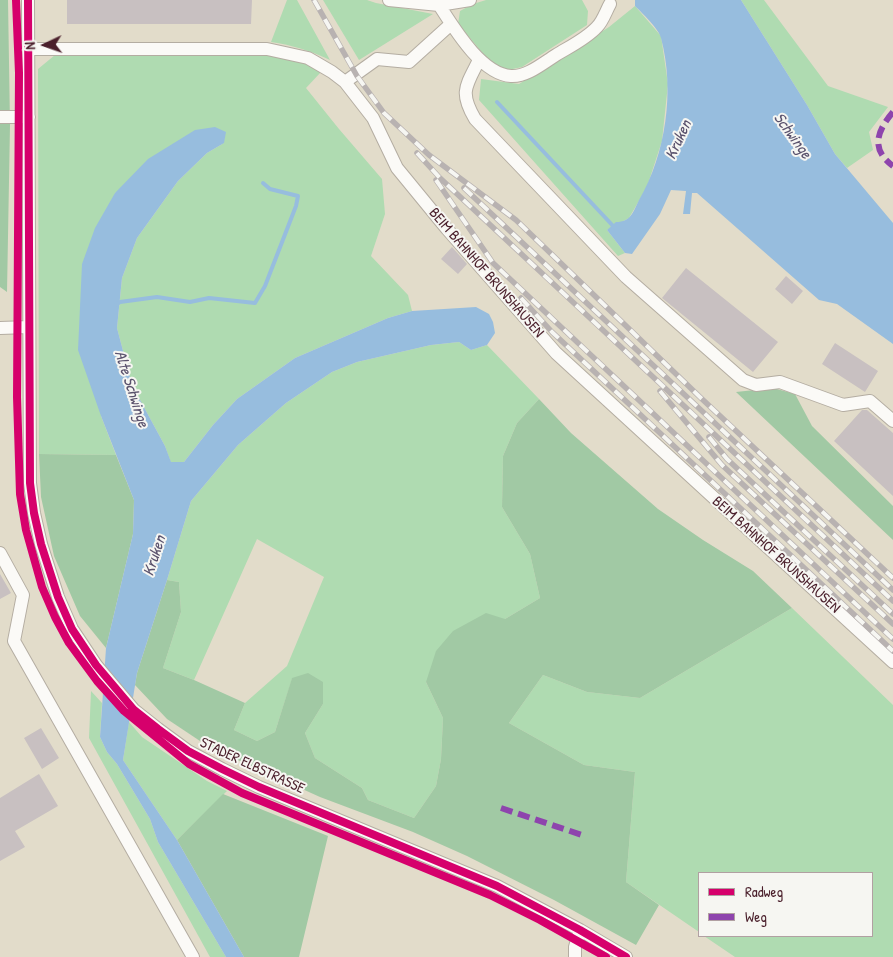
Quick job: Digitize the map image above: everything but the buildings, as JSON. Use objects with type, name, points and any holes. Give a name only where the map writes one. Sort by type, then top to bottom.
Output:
[{"type":"street","name":"STADER ELBSTRASSE","points":[[28,0],[30,483],[41,544],[58,597],[72,629],[96,665],[134,710],[188,751],[259,787],[497,886],[626,957]]},
{"type":"street","points":[[389,0],[439,5],[470,0]]},
{"type":"street","points":[[439,5],[479,60],[496,72],[511,76],[527,72],[586,37],[598,26],[610,4]]},
{"type":"street","points":[[345,82],[377,59],[409,62],[451,24]]},
{"type":"street","name":"BEIM BAHNHOF BRUNSHAUSEN","points":[[29,50],[267,49],[308,58],[332,72],[345,82],[373,118],[397,168],[556,353],[893,662]]},
{"type":"street","points":[[479,60],[466,87],[466,104],[475,120],[626,277],[735,374],[743,380],[756,385],[780,382],[843,405],[870,401],[893,421]]},
{"type":"street","points":[[0,117],[29,116]]},
{"type":"street","points":[[0,328],[29,326]]},
{"type":"street","points":[[0,553],[23,595],[14,641],[193,957]]},
{"type":"street","points":[[575,957],[574,947],[580,930]]},
{"type":"green space","points":[[0,0],[8,0],[10,125],[7,292],[0,287]]},
{"type":"green space","points":[[287,0],[297,0],[330,60],[301,49],[271,42]]},
{"type":"green space","points":[[323,0],[367,0],[433,14],[359,60]]},
{"type":"green space","points":[[486,0],[582,0],[588,11],[587,25],[522,67],[508,70],[491,63],[458,24],[460,11]]},
{"type":"green space","points":[[741,0],[764,0],[828,86],[888,107],[869,132],[873,150],[847,168],[835,154],[807,105]]},
{"type":"green space","points":[[635,6],[661,36],[668,84],[662,141],[647,187],[629,218],[607,230],[625,253],[618,256],[479,100],[481,79],[519,84],[609,27]]},
{"type":"green space","points":[[55,55],[272,55],[302,61],[321,72],[306,88],[382,179],[385,214],[371,256],[408,295],[412,311],[388,318],[295,358],[237,399],[213,425],[184,462],[171,463],[165,446],[132,385],[117,328],[122,278],[137,238],[178,181],[207,153],[224,143],[115,193],[101,416],[116,455],[39,454],[38,69]]},
{"type":"green space","points":[[459,342],[471,350],[487,345],[539,399],[517,423],[503,456],[502,507],[530,554],[540,598],[505,619],[426,682],[443,718],[441,759],[436,786],[414,818],[368,800],[362,788],[315,758],[305,733],[323,704],[292,679],[275,732],[257,741],[234,730],[245,703],[287,666],[324,577],[257,539],[194,680],[163,668],[181,612],[179,582],[167,580],[191,501],[238,445],[286,403],[332,372],[357,362],[431,345]]},
{"type":"green space","points":[[773,388],[795,394],[812,426],[893,506],[893,540],[736,392]]},
{"type":"green space","points":[[539,399],[571,433],[658,509],[753,571],[792,608],[640,698],[587,692],[543,675],[509,723],[584,765],[635,772],[626,882],[659,905],[636,945],[554,900],[467,856],[413,832],[320,797],[209,747],[167,719],[135,685],[137,673],[167,580],[179,582],[181,612],[163,668],[245,703],[234,730],[257,741],[275,732],[292,678],[308,673],[323,682],[323,704],[305,733],[315,758],[362,788],[368,800],[414,818],[436,786],[441,759],[443,718],[426,682],[436,651],[453,631],[486,613],[505,619],[540,598],[530,554],[502,507],[503,456],[517,423]]},
{"type":"green space","points":[[39,454],[116,455],[134,500],[133,534],[106,648],[80,616],[54,556],[41,497]]},
{"type":"green space","points":[[792,608],[893,705],[893,957],[735,957],[705,937],[873,937],[873,872],[698,872],[698,931],[626,882],[635,772],[584,765],[509,723],[543,675],[587,692],[640,698]]},
{"type":"green space","points":[[91,691],[102,703],[100,737],[107,752],[117,764],[150,819],[158,842],[226,957],[210,957],[89,738]]},
{"type":"green space","points":[[129,722],[142,737],[207,781],[227,791],[177,840],[123,760]]},
{"type":"green space","points":[[223,794],[328,836],[299,957],[244,957],[177,840]]},
{"type":"water","points":[[635,0],[741,0],[807,105],[835,154],[893,223],[893,344],[837,304],[819,300],[697,193],[692,193],[690,214],[683,214],[686,191],[671,190],[660,214],[632,254],[625,253],[607,230],[616,222],[621,222],[628,218],[633,212],[656,163],[665,121],[667,79],[661,38],[654,26],[635,6]]},
{"type":"water","points":[[215,127],[226,132],[224,143],[207,153],[178,181],[137,238],[122,278],[117,328],[132,385],[165,446],[171,462],[184,462],[213,425],[237,399],[295,358],[388,318],[412,311],[476,307],[489,314],[495,333],[487,345],[471,350],[459,342],[431,345],[357,362],[332,372],[286,403],[238,445],[191,501],[137,673],[123,760],[177,840],[244,957],[226,957],[158,842],[150,819],[117,764],[107,752],[100,737],[106,648],[133,534],[134,500],[101,416],[78,350],[82,264],[95,228],[115,193],[148,159],[195,130]]},
{"type":"waterway","points":[[497,102],[615,228]]},
{"type":"waterway","points":[[116,305],[120,302],[157,297],[190,302],[209,298],[255,303],[265,286],[296,206],[298,196],[270,189],[263,183]]},
{"type":"railway","points":[[314,0],[357,76],[384,113],[429,155],[516,220],[702,399],[893,578]]},
{"type":"railway","points":[[417,153],[440,178],[893,601]]},
{"type":"railway","points":[[436,180],[493,263],[893,639]]},
{"type":"railway","points":[[464,188],[893,590]]},
{"type":"railway","points":[[521,298],[552,332],[893,651]]},
{"type":"railway","points":[[660,391],[722,465],[893,624]]},
{"type":"railway","points":[[709,437],[727,459],[893,614]]},
{"type":"marked path","points":[[893,112],[883,126],[878,140],[881,153],[893,166]]},
{"type":"marked path","points":[[501,808],[585,836]]},
{"type":"cycle path","points":[[16,0],[19,73],[17,397],[20,494],[26,530],[42,587],[69,643],[97,681],[124,711],[189,764],[242,793],[490,895],[540,920],[606,957]]},
{"type":"cycle path","points":[[28,0],[30,483],[41,544],[58,597],[72,629],[96,665],[134,710],[188,751],[259,787],[497,886],[626,957]]},
{"type":"water label","name":"Schwinge","points":[[792,136]]},
{"type":"water label","name":"Kruken","points":[[679,140]]},
{"type":"water label","name":"Alte Schwinge","points":[[131,389]]},
{"type":"water label","name":"Kruken","points":[[155,556]]}]
